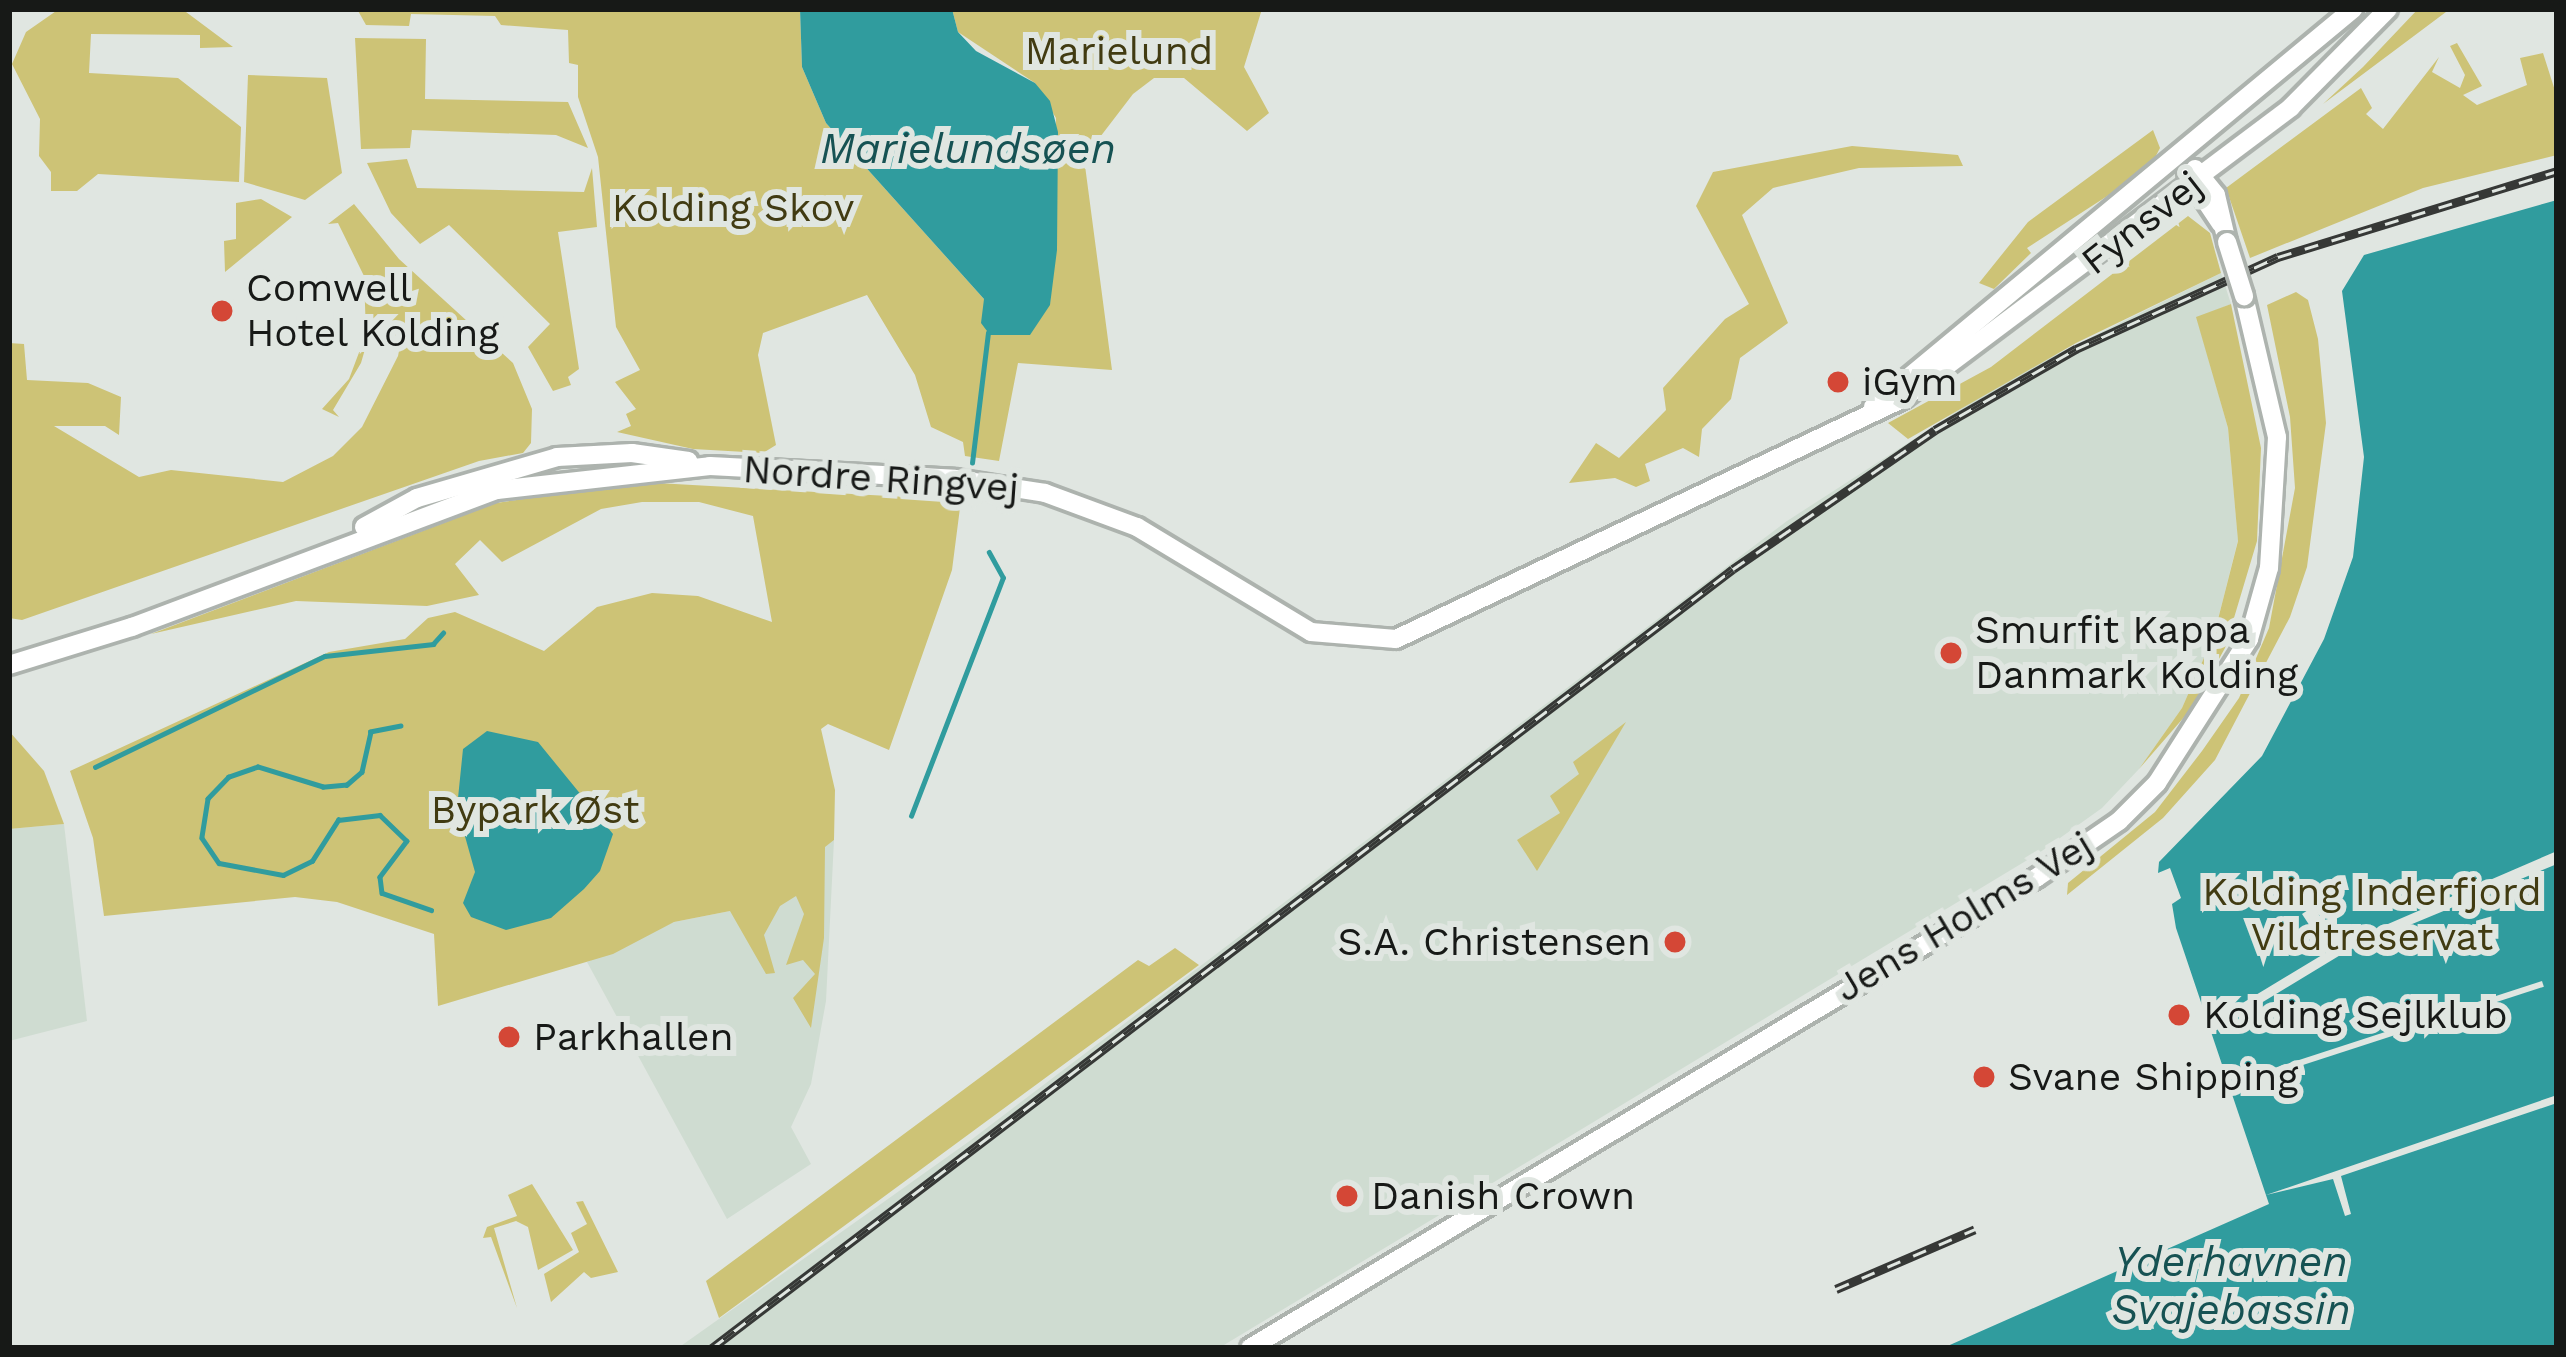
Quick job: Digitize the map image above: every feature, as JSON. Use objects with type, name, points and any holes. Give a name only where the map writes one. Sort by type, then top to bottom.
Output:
[{"type":"main road","name":"Fynsvej","points":[[1874,407],[2182,158],[2354,9]]},
{"type":"main road","name":"Fynsvej","points":[[1376,641],[1415,633],[1946,372],[2319,82],[2388,9]]},
{"type":"main road","points":[[2182,158],[2197,181]]},
{"type":"main road","name":"Jens Holms Vej","points":[[1250,1348],[1984,910],[2119,821],[2209,713],[2249,640],[2278,502],[2277,437],[2261,351],[2221,224],[2197,181]]},
{"type":"main road","name":"Nordre Ringvej","points":[[9,665],[132,627],[338,544],[417,497],[557,457],[632,453],[710,466],[955,479],[1045,493],[1137,527],[1297,626],[1376,641]]},
{"type":"shaded area","points":[[2221,273],[2231,304],[2197,318],[2228,428],[2238,540],[2214,635],[2182,708],[2139,769],[2102,808],[2039,853],[1219,1348],[678,1348],[971,1140],[1787,521],[2007,379]]},
{"type":"shaded area","points":[[64,824],[87,1021],[9,1041],[9,829]]},
{"type":"shaded area","points":[[834,840],[826,1001],[811,1084],[791,1127],[811,1164],[727,1219],[587,962],[674,922],[730,911]]},
{"type":"green space","points":[[59,9],[182,9],[233,47],[200,48],[200,35],[91,34],[89,73],[178,78],[241,127],[239,182],[98,174],[77,191],[51,191],[51,172],[39,156],[40,119],[12,64],[26,32]]},
{"type":"green space","name":"Kolding Skov","points":[[357,9],[800,9],[802,67],[826,123],[984,299],[990,335],[1050,304],[1056,118],[1035,83],[958,32],[952,9],[1262,9],[1244,67],[1269,113],[1247,131],[1184,78],[1154,78],[1133,94],[1084,158],[1112,370],[1018,363],[999,461],[965,456],[963,442],[931,427],[915,375],[867,295],[763,333],[758,355],[776,445],[763,453],[693,449],[617,432],[631,426],[626,414],[636,409],[615,382],[640,370],[616,327],[598,157],[578,97],[578,65],[569,63],[568,30],[501,25],[495,16],[411,14],[409,26],[366,25]]},
{"type":"green space","points":[[2418,9],[2450,9],[2323,104],[2363,67]]},
{"type":"green space","points":[[355,38],[426,39],[425,99],[568,102],[588,148],[556,135],[412,130],[410,148],[361,149]]},
{"type":"green space","points":[[2457,43],[2482,86],[2463,95],[2477,105],[2527,85],[2520,58],[2543,53],[2557,97],[2557,155],[2423,188],[2250,258],[2226,188],[2361,88],[2372,108],[2366,114],[2383,129],[2439,57],[2432,72],[2460,88],[2465,75],[2450,46]]},
{"type":"green space","points":[[248,75],[327,78],[342,173],[305,200],[244,182]]},
{"type":"green space","points":[[2153,130],[2160,148],[2149,169],[2027,248],[2031,253],[1994,289],[1979,283],[2028,222]]},
{"type":"green space","points":[[1852,146],[1958,155],[1963,166],[1859,168],[1773,188],[1742,215],[1788,323],[1740,358],[1731,399],[1702,429],[1699,457],[1683,448],[1645,464],[1650,481],[1636,487],[1615,478],[1569,483],[1596,443],[1619,458],[1666,410],[1663,388],[1725,319],[1749,304],[1696,206],[1713,172]]},
{"type":"green space","points":[[407,159],[417,188],[584,192],[592,168],[597,227],[558,232],[579,369],[568,377],[571,385],[553,391],[528,347],[550,324],[449,225],[420,244],[391,213],[367,163]]},
{"type":"green space","points":[[261,199],[292,217],[225,272],[224,241],[236,239],[236,203]]},
{"type":"green space","points":[[354,204],[399,259],[513,363],[532,409],[531,443],[523,453],[479,461],[22,620],[9,618],[9,343],[24,344],[27,380],[88,383],[121,397],[119,435],[105,426],[54,426],[139,477],[171,470],[283,482],[333,456],[362,427],[398,356],[402,336],[370,332],[361,363],[333,410],[339,417],[322,409],[349,379],[366,334],[364,276],[338,223],[328,224]]},
{"type":"green space","points":[[2188,216],[2210,233],[2221,273],[2076,343],[1908,439],[1888,423],[1991,367]]},
{"type":"green space","points":[[2296,292],[2308,300],[2318,339],[2326,423],[2307,567],[2290,617],[2215,760],[2163,818],[2067,895],[2068,883],[2155,812],[2202,751],[2239,698],[2269,628],[2295,488],[2290,417],[2267,305]]},
{"type":"green space","points":[[2231,304],[2261,448],[2257,541],[2225,648],[2192,708],[2139,769],[2182,708],[2214,635],[2238,541],[2228,428],[2196,317]]},
{"type":"green space","name":"Bypark Øst","points":[[639,482],[961,500],[952,570],[889,750],[828,724],[821,729],[835,790],[834,840],[825,847],[824,938],[811,1028],[793,998],[815,974],[803,960],[786,965],[804,914],[796,896],[780,906],[764,935],[775,973],[766,974],[730,911],[674,922],[613,954],[438,1006],[434,934],[337,902],[295,897],[104,916],[93,838],[70,771],[329,652],[405,639],[428,618],[455,612],[544,651],[597,607],[652,593],[698,596],[772,622],[753,516],[699,502],[642,502],[601,509],[502,562],[480,540],[455,564],[479,595],[427,606],[296,601],[151,634],[496,503]]},
{"type":"green space","points":[[1626,722],[1537,871],[1517,840],[1560,813],[1550,796],[1579,774],[1573,762]]},
{"type":"green space","points":[[9,731],[44,771],[64,824],[9,829]]},
{"type":"green space","points":[[1175,948],[1199,965],[719,1318],[706,1281],[1138,960],[1149,966]]},
{"type":"green space","points":[[532,1184],[573,1250],[538,1270],[528,1227],[516,1221],[494,1228],[517,1308],[491,1237],[483,1238],[487,1227],[517,1216],[508,1195]]},
{"type":"green space","points":[[583,1201],[618,1272],[591,1278],[584,1272],[551,1302],[544,1274],[579,1252],[571,1233],[587,1224],[576,1202]]},
{"type":"water","name":"Marielundsøen","points":[[800,9],[952,9],[958,32],[976,51],[1035,83],[1050,101],[1058,132],[1057,250],[1050,305],[1030,335],[990,335],[981,323],[984,299],[826,123],[802,67]]},
{"type":"water","name":"Kolding Inderfjord Vildtreservat","points":[[2557,200],[2557,1348],[1943,1348],[2269,1204],[2176,928],[2172,904],[2181,898],[2170,868],[2158,873],[2159,862],[2262,756],[2324,639],[2353,557],[2364,457],[2342,291],[2364,255]]},
{"type":"water","points":[[487,731],[538,742],[613,834],[600,871],[584,889],[551,918],[506,930],[471,917],[463,903],[475,872],[457,808],[463,749]]},
{"type":"pier","points":[[2557,851],[2557,864],[2347,951],[2210,1034],[2207,1028],[2231,1010],[2327,952],[2302,914],[2314,906],[2337,946]]},
{"type":"pier","points":[[2542,981],[2544,987],[2231,1088],[2229,1083]]},
{"type":"pier","points":[[2557,1095],[2557,1103],[2341,1176],[2351,1214],[2345,1216],[2333,1179],[2266,1195]]},
{"type":"waterway","points":[[972,463],[988,333]]},
{"type":"waterway","points":[[911,816],[1003,578],[989,553]]},
{"type":"waterway","points":[[95,767],[325,656],[433,644],[443,633]]},
{"type":"waterway","points":[[401,726],[371,732],[362,772],[347,785],[323,787],[258,767],[229,777],[208,799],[202,838],[219,863],[283,875],[312,861],[338,820],[380,815],[407,841],[380,877],[382,893],[431,910]]},
{"type":"railway","points":[[712,1348],[1733,569],[1935,430],[2076,349],[2278,257],[2557,171]]},
{"type":"railway","points":[[1836,1289],[1975,1229]]},
{"type":"place","name":"Comwell Hotel Kolding","points":[[222,311]]},
{"type":"place","name":"iGym","points":[[1838,382]]},
{"type":"place","name":"Smurfit Kappa Danmark Kolding","points":[[1951,653]]},
{"type":"place","name":"S.A. Christensen","points":[[1675,942]]},
{"type":"place","name":"Kolding Sejlklub","points":[[2179,1015]]},
{"type":"place","name":"Parkhallen","points":[[509,1037]]},
{"type":"place","name":"Svane Shipping","points":[[1984,1077]]},
{"type":"place","name":"Danish Crown","points":[[1347,1196]]},
{"type":"park label","name":"Marielund","points":[[1119,51]]},
{"type":"water label","name":"Yderhavnen Svajebassin","points":[[2231,1286]]}]
